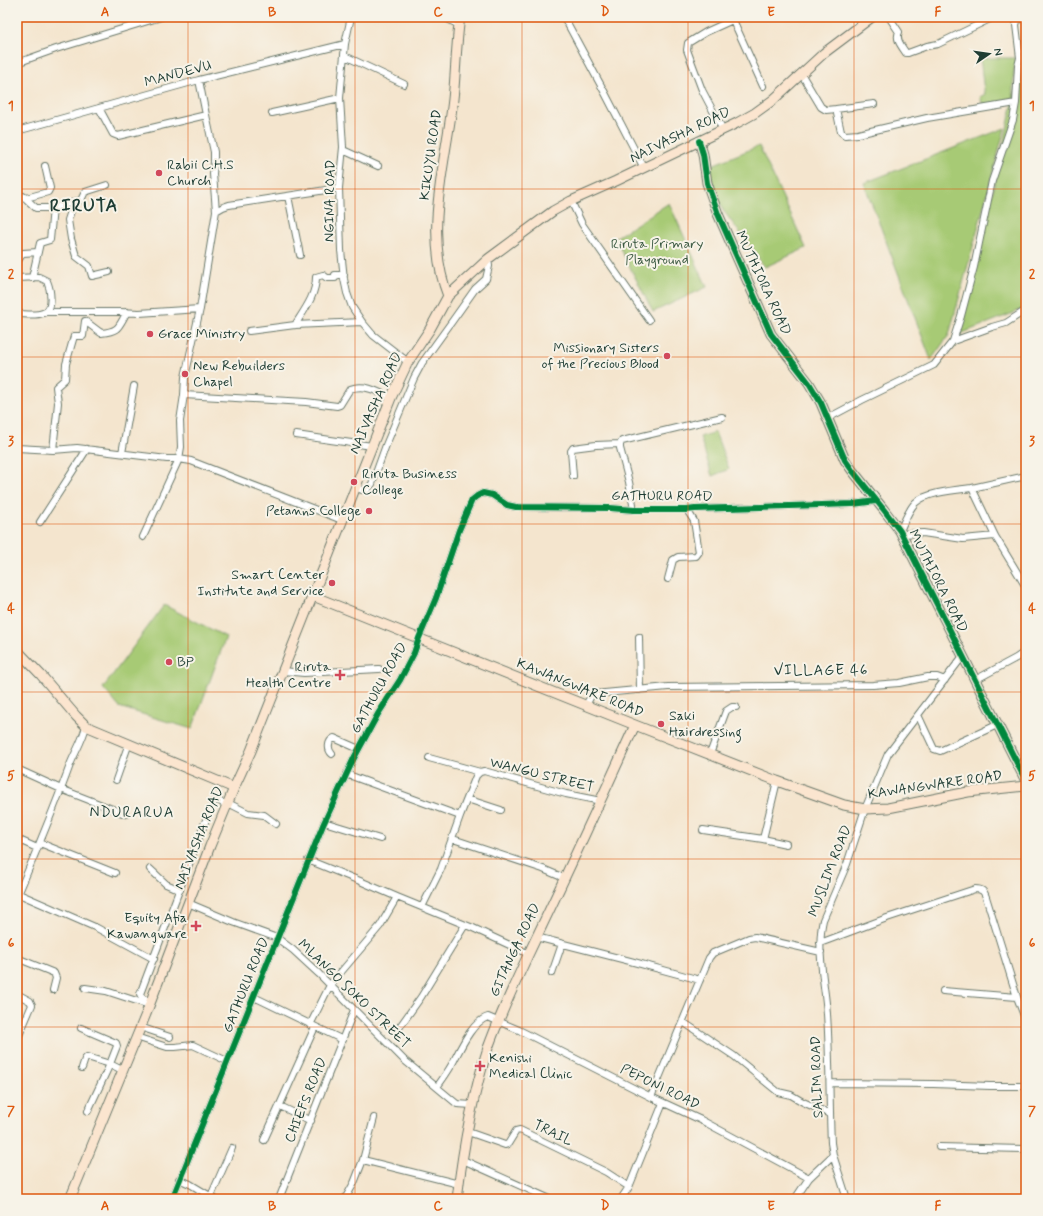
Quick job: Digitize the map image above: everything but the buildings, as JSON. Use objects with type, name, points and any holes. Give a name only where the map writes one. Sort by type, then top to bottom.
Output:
[{"type":"main road","name":"NAIVASHA ROAD","points":[[70,1199],[150,1004],[210,846],[251,751],[391,398],[408,362],[430,329],[448,296],[488,259],[553,211],[571,201],[723,130],[758,111],[802,75],[824,53],[872,17]]},
{"type":"main road","name":"KIKUYU ROAD","points":[[448,296],[440,273],[437,241],[438,211],[453,99],[459,21]]},
{"type":"main road","name":"MUTHIORA ROAD","points":[[699,141],[703,154],[707,183],[718,214],[771,334],[809,383],[828,418],[846,460],[852,470],[900,533],[1026,781]]},
{"type":"main road","name":"KAWANGWARE ROAD","points":[[313,596],[777,782],[853,808],[865,809],[899,807],[968,792],[1026,786]]},
{"type":"main road","points":[[17,650],[86,726],[234,788]]},
{"type":"main road","name":"GITANGA ROAD","points":[[457,1199],[472,1104],[488,1049],[498,1022],[508,996],[601,801],[635,725]]},
{"type":"street","points":[[17,63],[56,49],[161,17]]},
{"type":"street","name":"NGINA ROAD","points":[[351,17],[345,44],[340,98],[343,150],[339,188],[341,250],[344,275],[347,293],[352,307],[362,322],[373,335],[408,362]]},
{"type":"street","points":[[444,17],[459,21]]},
{"type":"street","points":[[564,17],[606,93],[644,168]]},
{"type":"street","points":[[889,17],[899,32],[897,39],[906,53],[938,44],[994,17]]},
{"type":"street","points":[[828,418],[934,365],[953,341],[974,267],[992,181],[1013,120],[1020,58],[1016,25],[1018,17]]},
{"type":"street","points":[[723,130],[702,90],[687,50],[686,46],[688,43],[706,32],[736,18],[763,86]]},
{"type":"street","name":"MANDEVU","points":[[17,132],[199,80],[345,44]]},
{"type":"street","points":[[345,56],[404,84]]},
{"type":"street","points":[[802,75],[821,108],[826,110],[874,104]]},
{"type":"street","points":[[143,537],[179,459],[181,447],[180,420],[185,377],[200,309],[216,211],[213,174],[214,157],[199,80]]},
{"type":"street","points":[[272,113],[340,98]]},
{"type":"street","points":[[836,109],[841,132],[848,136],[922,119],[1016,103]]},
{"type":"street","points":[[99,108],[106,125],[113,134],[118,136],[206,116]]},
{"type":"street","points":[[343,150],[378,166]]},
{"type":"street","points":[[26,198],[48,192],[50,188],[45,166]]},
{"type":"street","points":[[17,194],[26,198],[36,208],[53,208],[81,200],[84,192],[107,185]]},
{"type":"street","points":[[216,211],[229,205],[339,188]]},
{"type":"street","points":[[288,196],[300,255]]},
{"type":"street","points":[[571,201],[582,224],[649,320]]},
{"type":"street","points":[[74,202],[68,220],[76,256],[89,266],[92,276],[109,272]]},
{"type":"street","points":[[32,278],[40,243],[50,240],[53,208]]},
{"type":"street","points":[[17,262],[23,253],[38,252]]},
{"type":"street","name":"NAIVASHA ROAD","points":[[355,487],[362,490],[367,490],[372,484],[386,445],[414,378],[422,363],[475,289],[486,279],[489,266],[488,259]]},
{"type":"street","points":[[295,324],[311,299],[316,288],[316,277],[323,274],[327,278],[335,278],[335,275],[344,275]]},
{"type":"street","points":[[17,278],[43,278],[47,281],[50,288],[51,300],[46,312]]},
{"type":"street","points":[[17,314],[43,314],[46,312],[139,313],[200,309]]},
{"type":"street","points":[[953,341],[1006,323],[1026,310]]},
{"type":"street","points":[[53,450],[58,403],[56,387],[65,379],[66,364],[74,336],[84,336],[85,321],[101,333],[113,332],[118,327],[127,312]]},
{"type":"street","points":[[249,331],[295,324],[362,322]]},
{"type":"street","points":[[122,453],[134,386]]},
{"type":"street","points":[[184,394],[306,402],[336,406],[340,405],[350,389],[364,387],[391,398]]},
{"type":"street","points":[[573,476],[571,451],[573,448],[620,444],[622,441],[722,417]]},
{"type":"street","points":[[296,435],[386,445]]},
{"type":"street","points":[[620,444],[634,510]]},
{"type":"street","points":[[17,448],[53,450],[77,448],[191,461],[342,520]]},
{"type":"street","points":[[40,522],[87,449]]},
{"type":"street","points":[[995,536],[963,539],[924,533],[900,533],[910,510],[914,504],[921,499],[947,491],[972,488],[1026,476]]},
{"type":"street","points":[[972,488],[995,536],[1026,587]]},
{"type":"street","name":"GATHURU ROAD","points":[[172,1199],[324,822],[359,749],[414,653],[418,638],[436,598],[459,530],[472,500],[482,493],[492,495],[507,505],[516,507],[610,508],[634,510],[687,510],[854,504],[876,501]]},
{"type":"street","points":[[668,579],[673,560],[678,557],[696,556],[699,552],[694,522],[687,510]]},
{"type":"street","points":[[639,637],[640,690]]},
{"type":"street","points":[[976,680],[1026,651]]},
{"type":"street","name":"MUSLIM ROAD","points":[[821,952],[820,943],[823,920],[847,864],[865,809],[888,754],[963,656]]},
{"type":"street","points":[[283,671],[304,673],[379,669]]},
{"type":"street","points":[[586,705],[591,696],[594,694],[668,687],[872,685],[899,683],[933,677],[945,680]]},
{"type":"street","points":[[710,754],[726,711],[732,707],[736,707]]},
{"type":"street","points":[[918,715],[934,749],[940,751],[997,725]]},
{"type":"street","points":[[86,726],[84,736],[74,754],[39,846],[18,895],[97,928],[154,959]]},
{"type":"street","points":[[332,754],[328,747],[331,740],[334,738],[359,749]]},
{"type":"street","points":[[116,780],[129,743]]},
{"type":"street","points":[[429,758],[480,772]]},
{"type":"street","points":[[17,769],[61,789],[126,814]]},
{"type":"street","name":"WANGU STREET","points":[[422,907],[453,839],[460,816],[476,776],[480,772],[490,772],[516,781],[534,784],[566,794],[601,801]]},
{"type":"street","points":[[346,774],[460,816]]},
{"type":"street","points":[[763,839],[777,782]]},
{"type":"street","points":[[467,799],[501,810]]},
{"type":"street","points":[[150,1004],[142,998],[140,994],[214,801],[217,800],[248,813],[264,815],[276,824]]},
{"type":"street","points":[[324,822],[380,839]]},
{"type":"street","points":[[203,827],[217,830]]},
{"type":"street","points":[[703,830],[786,844]]},
{"type":"street","points":[[17,839],[115,873]]},
{"type":"street","points":[[453,839],[543,869],[564,878]]},
{"type":"street","points":[[197,843],[210,846]]},
{"type":"street","points":[[308,860],[360,880],[529,954]]},
{"type":"street","points":[[150,869],[166,884],[180,890]]},
{"type":"street","points":[[183,882],[195,886]]},
{"type":"street","points":[[820,943],[887,918],[975,889],[980,889],[984,892],[986,897],[1026,1021]]},
{"type":"street","points":[[264,1140],[280,1106],[330,985],[380,926],[397,897]]},
{"type":"street","name":"MLANGO SOKO STREET","points":[[174,906],[187,906],[277,938],[293,950],[330,985],[404,1060],[456,1104],[472,1104]]},
{"type":"street","points":[[396,1032],[421,997],[465,925]]},
{"type":"street","points":[[536,937],[700,980]]},
{"type":"street","points":[[651,1097],[709,958],[713,954],[749,938],[760,938],[821,952]]},
{"type":"street","points":[[161,942],[172,945]]},
{"type":"street","points":[[552,973],[562,944]]},
{"type":"street","name":"SALIM ROAD","points":[[821,952],[827,1014],[830,1114],[833,1155],[847,1199]]},
{"type":"street","points":[[17,958],[54,973],[56,978],[53,990]]},
{"type":"street","points":[[151,968],[162,972]]},
{"type":"street","points":[[85,988],[106,991],[150,1004]]},
{"type":"street","points":[[943,991],[1017,997]]},
{"type":"street","points":[[17,994],[30,1000],[32,1004],[17,1040]]},
{"type":"street","points":[[254,997],[343,1040]]},
{"type":"street","name":"CHIEFS ROAD","points":[[279,1199],[354,1010]]},
{"type":"street","points":[[437,1087],[469,1034],[477,1025],[488,1017],[498,1022]]},
{"type":"street","name":"PEPONI ROAD","points":[[498,1022],[544,1042],[663,1103],[701,1120],[809,1178]]},
{"type":"street","points":[[683,1022],[734,1056],[778,1092],[791,1095],[830,1114]]},
{"type":"street","points":[[140,1027],[170,1037]]},
{"type":"street","points":[[80,1028],[116,1043],[110,1064],[88,1111]]},
{"type":"street","points":[[136,1037],[167,1047],[192,1045],[227,1061]]},
{"type":"street","points":[[82,1068],[87,1057],[110,1064],[122,1070]]},
{"type":"street","points":[[830,1083],[1026,1086]]},
{"type":"street","points":[[621,1199],[629,1187],[663,1103]]},
{"type":"street","points":[[280,1106],[311,1121]]},
{"type":"street","points":[[345,1199],[354,1183],[363,1160],[374,1118]]},
{"type":"street","name":"TRAIL","points":[[468,1132],[505,1145],[508,1144],[516,1131],[520,1130],[606,1172],[629,1187]]},
{"type":"street","points":[[939,1147],[959,1149],[1026,1149]]},
{"type":"street","points":[[179,1180],[190,1184],[213,1198],[232,1148]]},
{"type":"street","points":[[794,1199],[809,1178],[833,1155]]},
{"type":"street","points":[[363,1160],[459,1184]]},
{"type":"street","points":[[463,1160],[550,1199]]},
{"type":"green space","points":[[980,58],[1015,58],[1012,101],[983,105],[980,97],[985,94]]},
{"type":"green space","points":[[1026,58],[1026,308],[960,334],[1023,59]]},
{"type":"green space","points":[[1005,128],[949,335],[931,360],[864,183]]},
{"type":"green space","points":[[759,146],[806,248],[765,267],[723,210],[707,167]]},
{"type":"green space","name":"Riruta Primary Playground","points":[[669,203],[707,287],[653,312],[615,238]]},
{"type":"green space","points":[[715,432],[729,469],[712,476],[700,437]]},
{"type":"green space","name":"BP","points":[[164,605],[226,637],[192,729],[119,707],[103,688]]},
{"type":"cycle path","points":[[699,141],[703,154],[707,183],[718,214],[771,334],[809,383],[821,403],[845,460],[900,531],[1026,781]]},
{"type":"cycle path","points":[[172,1199],[323,825],[354,758],[378,714],[400,680],[414,653],[436,598],[459,530],[472,500],[483,493],[492,495],[507,505],[516,507],[610,508],[634,510],[687,510],[853,504],[876,501]]},
{"type":"place","name":"Rabii C.H.S Church","points":[[159,173]]},
{"type":"place","name":"Grace Ministry","points":[[150,334]]},
{"type":"place","name":"Missionary Sisters of the Precious Blood","points":[[667,356]]},
{"type":"place","name":"New Rebuilders Chapel","points":[[185,374]]},
{"type":"place","name":"Riruta Business College","points":[[354,482]]},
{"type":"place","name":"Petanns College","points":[[369,511]]},
{"type":"place","name":"Smart Center Institute and Service","points":[[332,583]]},
{"type":"place","name":"BP","points":[[169,662]]},
{"type":"place","name":"Riruta Health Centre","points":[[340,675]]},
{"type":"place","name":"Saki Hairdressing","points":[[661,724]]},
{"type":"place","name":"Equity Afia Kawangware","points":[[196,926]]},
{"type":"place","name":"Kenishi Medical Clinic","points":[[480,1066]]},
{"type":"district","name":"RIRUTA","points":[[84,206]]},
{"type":"district","name":"VILLAGE 46","points":[[821,671]]},
{"type":"district","name":"NDURARUA","points":[[132,813]]}]
